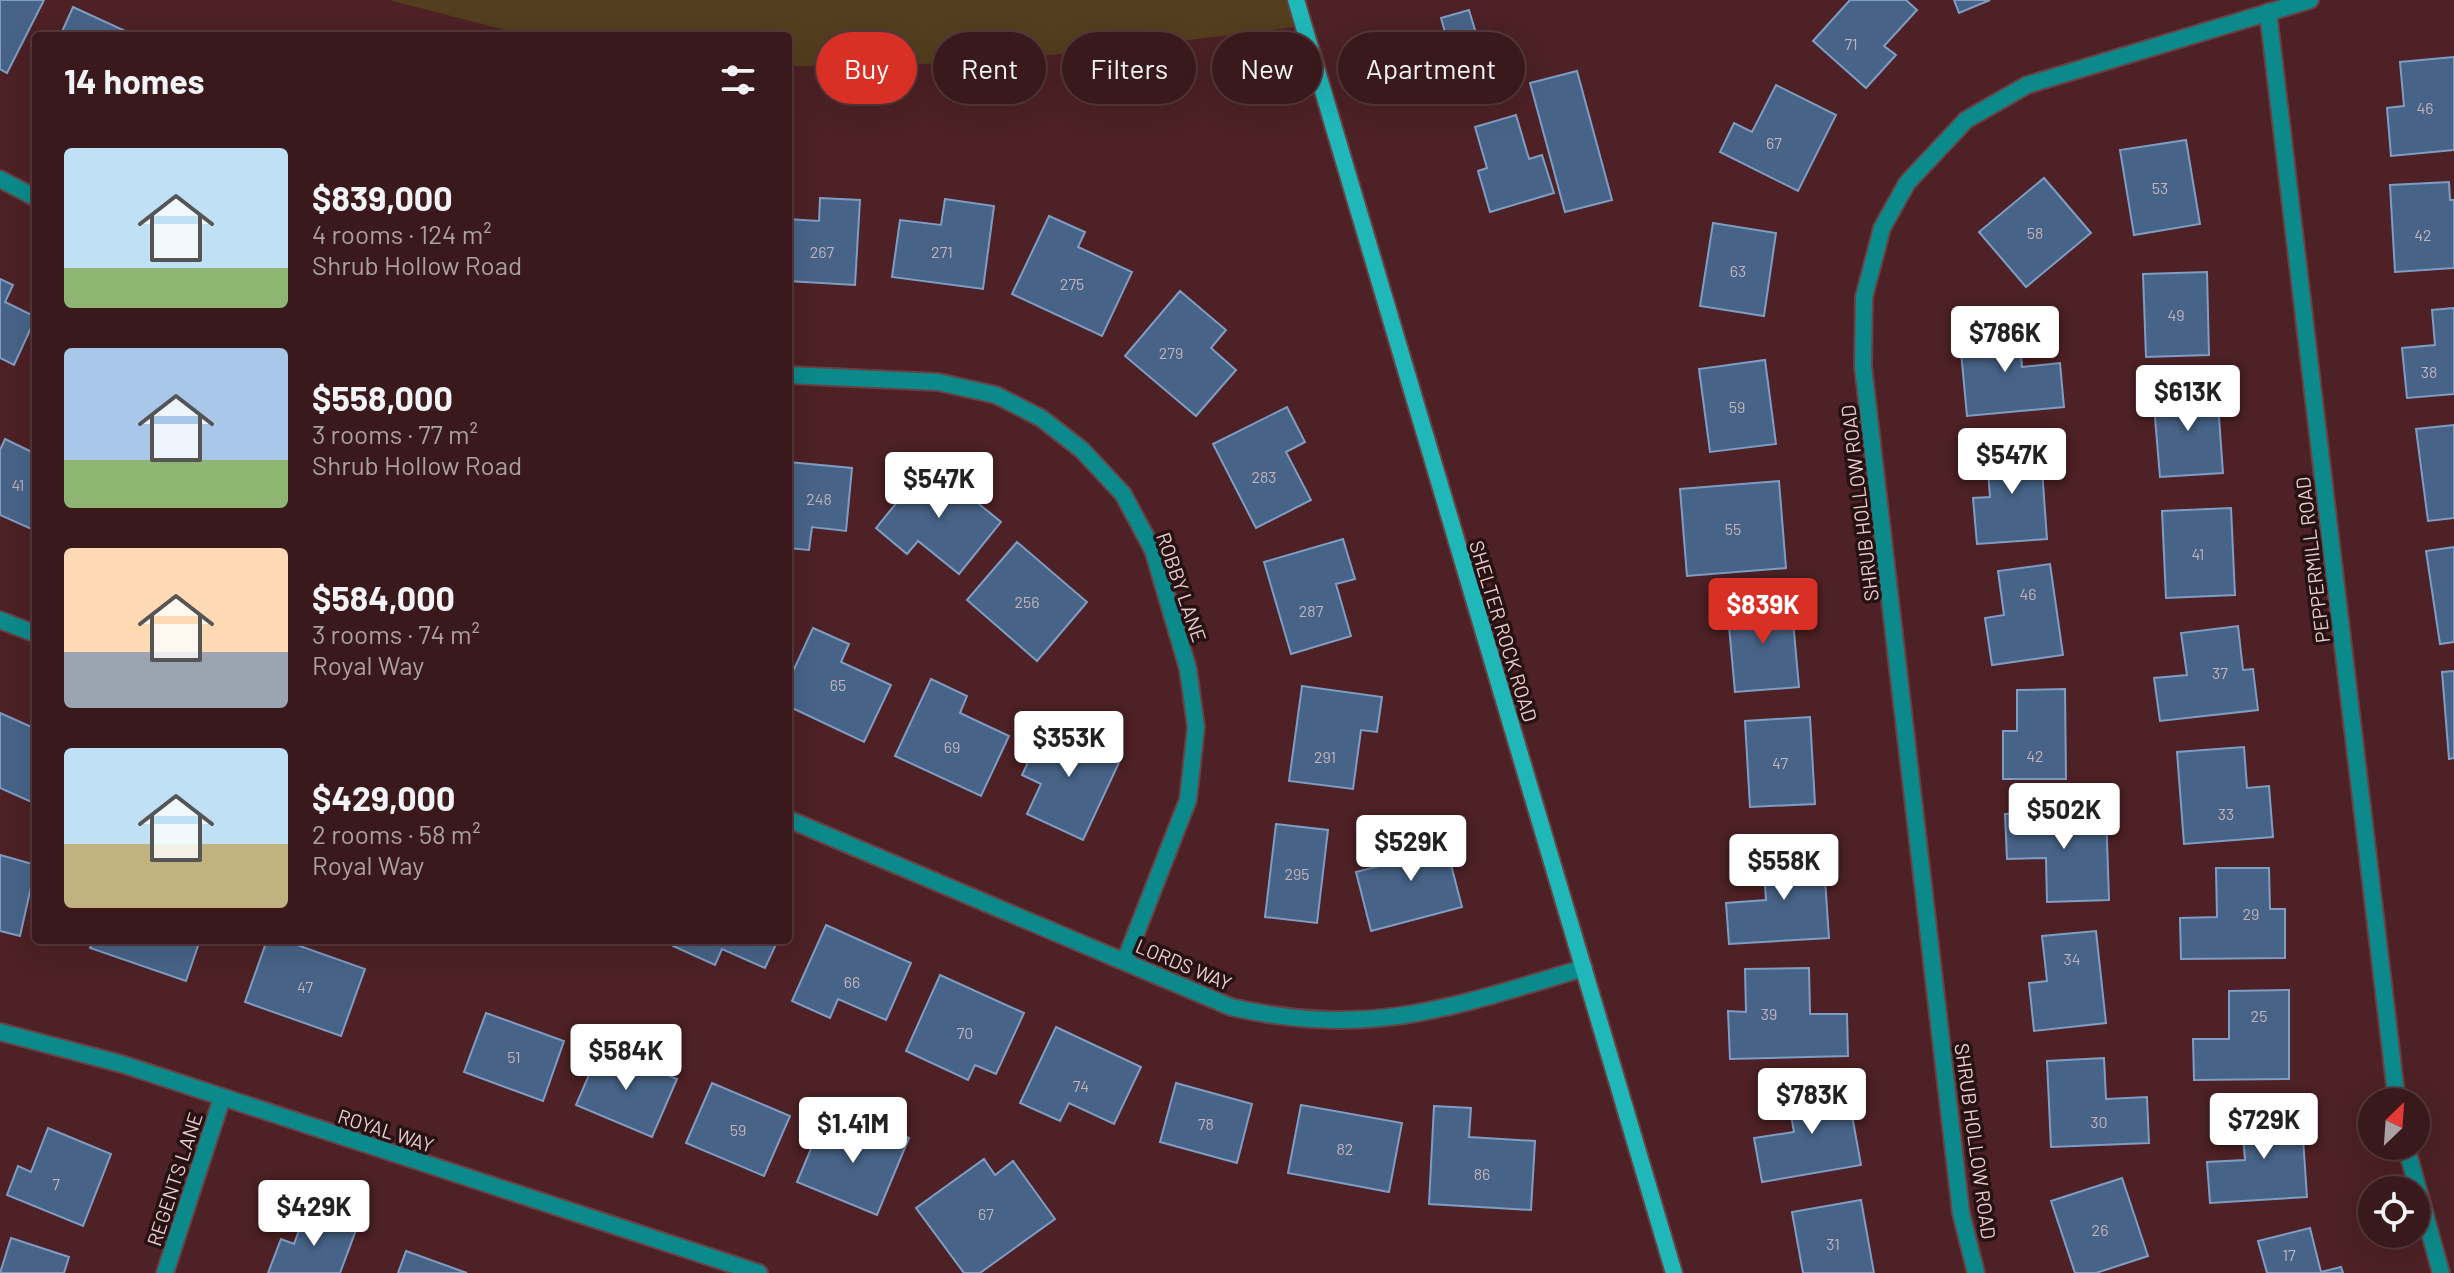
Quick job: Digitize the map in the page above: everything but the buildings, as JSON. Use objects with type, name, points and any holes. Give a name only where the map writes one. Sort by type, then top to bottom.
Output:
[{"type":"main road","name":"SHELTER ROCK ROAD","points":[[1296,0],[1674,1273]]},
{"type":"street","name":"SHRUB HOLLOW ROAD","points":[[1976,1273],[1961,1213],[1863,366],[1864,297],[1882,228],[1907,183],[1966,120],[2027,85],[2310,0]]},
{"type":"street","name":"PEPPERMILL ROAD","points":[[2268,12],[2395,1088]]},
{"type":"street","points":[[0,179],[32,196]]},
{"type":"street","name":"ROBBY LANE","points":[[792,375],[938,382],[996,395],[1051,426],[1082,450],[1123,494],[1153,550],[1188,669],[1196,727],[1188,800],[1125,961]]},
{"type":"street","points":[[0,620],[32,632]]},
{"type":"street","name":"LORDS WAY","points":[[792,821],[1231,1007],[1282,1018],[1343,1023],[1434,1013],[1584,968]]},
{"type":"street","name":"ROYAL WAY","points":[[0,1032],[122,1064],[759,1273]]},
{"type":"street","name":"REGENTS LANE","points":[[165,1273],[222,1098]]},
{"type":"street","points":[[2410,1160],[2441,1273]]},
{"type":"shaded area","points":[[389,0],[1296,0],[1304,26],[1254,32],[1212,32],[1212,37],[1196,39],[1196,32],[1062,32],[1062,53],[1046,55],[1046,32],[933,32],[933,63],[917,64],[917,32],[816,32],[816,66],[792,66],[792,32],[513,32]]}]
